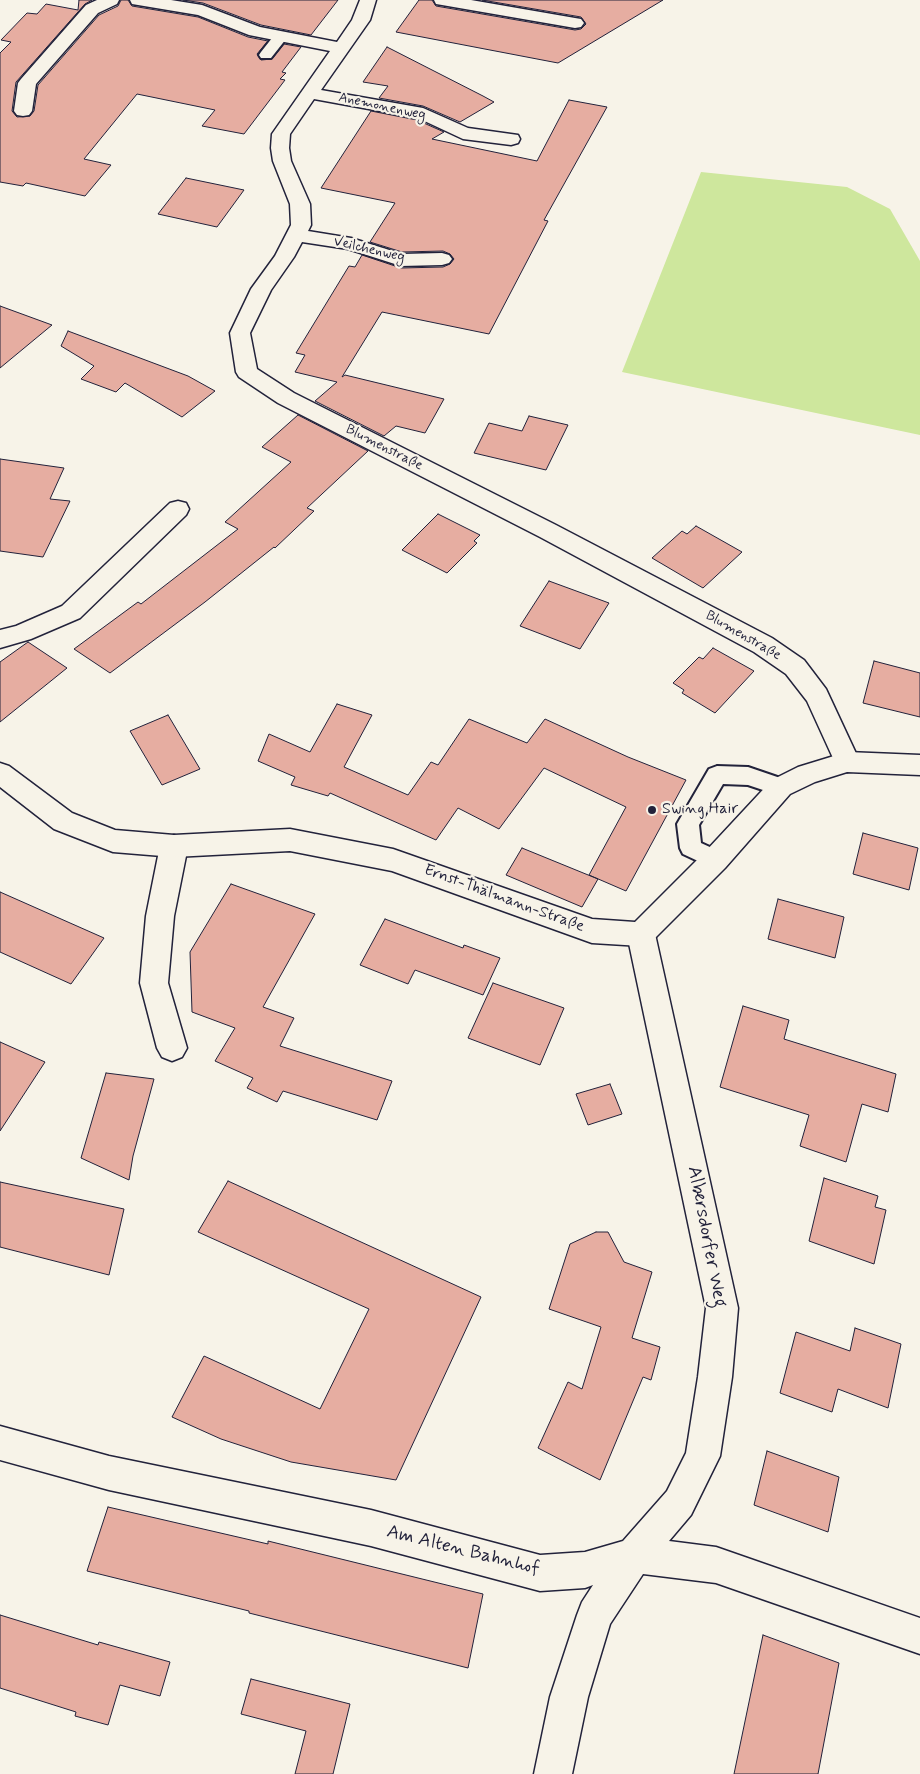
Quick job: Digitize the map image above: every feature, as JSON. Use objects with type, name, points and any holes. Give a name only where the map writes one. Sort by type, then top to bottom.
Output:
[{"type":"street","points":[[23,111],[27,83],[92,9],[111,0]]},
{"type":"street","points":[[138,0],[202,10],[255,30],[341,48]]},
{"type":"street","name":"Blumenstraße","points":[[368,0],[361,20],[282,134],[280,148],[282,161],[300,204],[300,225],[296,235],[261,290],[240,333],[247,372],[286,398],[548,531],[763,645],[795,667],[817,696],[847,762]]},
{"type":"street","points":[[442,0],[576,24]]},
{"type":"street","name":"Anemonenweg","points":[[309,93],[423,113],[463,132],[486,137],[511,139]]},
{"type":"street","name":"Veilchenweg","points":[[296,235],[351,244],[401,260],[442,258]]},
{"type":"street","points":[[0,639],[22,633],[71,612],[178,508]]},
{"type":"street","points":[[641,934],[715,860],[781,786],[807,774],[847,762],[920,765]]},
{"type":"street","name":"Ernst-Thälmann-Straße","points":[[0,773],[63,821],[113,841],[174,846],[290,840],[393,860],[592,931],[641,934]]},
{"type":"street","points":[[172,1048],[154,983],[160,916],[174,846]]},
{"type":"street","name":"Albersdorfer Weg","points":[[553,1774],[569,1697],[595,1615],[634,1555],[678,1503],[703,1456],[716,1377],[722,1308],[641,934]]},
{"type":"street","name":"Am Alten Bahnhof","points":[[0,1443],[109,1473],[371,1528],[540,1572],[585,1570],[634,1555],[716,1565],[920,1636]]},
{"type":"lane","points":[[266,56],[281,36]]},
{"type":"lane","points":[[715,860],[691,848],[688,824],[716,775],[748,776],[781,786]]},
{"type":"green space","points":[[701,172],[847,187],[890,209],[920,261],[920,435],[622,372]]},
{"type":"building","points":[[79,0],[92,0],[85,4],[16,82],[12,111],[17,117],[30,116],[34,111],[38,85],[99,15],[118,6],[121,0],[128,0],[132,6],[198,17],[248,37],[268,41],[257,54],[261,60],[272,59],[284,44],[301,47],[282,72],[286,73],[280,79],[285,80],[244,134],[202,126],[215,110],[137,94],[84,159],[111,165],[85,196],[26,183],[23,186],[0,182],[0,53],[11,42],[1,40],[27,13],[37,14],[46,4],[78,10]]},
{"type":"building","points":[[183,0],[338,0],[311,35],[261,25],[203,3]]},
{"type":"building","points":[[419,0],[432,0],[436,6],[575,30],[581,29],[586,24],[581,17],[482,0],[663,0],[558,63],[396,32]]},
{"type":"building","points":[[387,47],[494,102],[460,122],[423,106],[379,98],[388,86],[363,82]]},
{"type":"building","points":[[569,100],[607,107],[544,220],[548,221],[489,334],[382,312],[342,377],[345,375],[444,399],[425,433],[396,426],[384,436],[315,401],[337,382],[295,372],[305,355],[296,353],[349,266],[355,267],[362,255],[401,268],[443,267],[450,264],[454,259],[450,254],[443,251],[402,252],[370,242],[395,203],[321,188],[371,111],[417,120],[444,132],[432,139],[537,161]]},
{"type":"building","points":[[186,178],[244,190],[217,227],[158,214]]},
{"type":"building","points":[[0,306],[52,325],[0,368]]},
{"type":"building","points":[[68,331],[188,376],[215,391],[182,417],[125,383],[116,392],[81,379],[94,366],[61,346]]},
{"type":"building","points":[[298,415],[368,451],[307,508],[314,511],[275,548],[110,673],[74,649],[138,602],[141,604],[238,529],[225,522],[291,462],[262,447]]},
{"type":"building","points":[[529,416],[568,425],[546,470],[474,453],[489,423],[522,431]]},
{"type":"building","points":[[0,459],[64,468],[50,499],[70,501],[43,557],[0,551]]},
{"type":"building","points":[[438,514],[480,535],[474,541],[477,543],[447,573],[402,550]]},
{"type":"building","points":[[696,526],[742,552],[703,588],[652,558],[682,531],[687,534]]},
{"type":"building","points":[[549,581],[609,603],[580,649],[520,626]]},
{"type":"building","points":[[28,642],[67,668],[0,722],[0,662]]},
{"type":"building","points":[[713,648],[754,671],[715,713],[682,693],[684,690],[673,683],[699,657],[703,659]]},
{"type":"building","points":[[874,661],[920,673],[920,717],[863,703]]},
{"type":"building","points":[[337,704],[372,715],[344,767],[408,795],[431,762],[438,765],[469,719],[527,743],[545,719],[628,757],[686,780],[626,891],[589,875],[626,807],[544,768],[499,829],[458,808],[436,840],[330,793],[328,796],[291,785],[295,777],[258,761],[269,734],[310,752]]},
{"type":"building","points":[[168,715],[200,769],[162,785],[130,731]]},
{"type":"building","points":[[863,833],[918,848],[909,890],[853,874]]},
{"type":"building","points":[[522,848],[598,879],[582,907],[506,875]]},
{"type":"building","points":[[231,884],[315,914],[263,1007],[294,1018],[280,1046],[392,1081],[377,1120],[283,1091],[277,1102],[247,1088],[253,1078],[215,1061],[235,1028],[192,1012],[190,952]]},
{"type":"building","points":[[0,892],[104,938],[71,984],[0,952]]},
{"type":"building","points":[[778,899],[844,917],[835,958],[768,939]]},
{"type":"building","points":[[385,919],[463,948],[464,945],[500,958],[483,995],[415,970],[408,984],[360,965]]},
{"type":"building","points":[[493,983],[564,1008],[540,1065],[468,1038]]},
{"type":"building","points":[[743,1006],[789,1020],[784,1039],[896,1074],[888,1112],[862,1104],[846,1162],[800,1146],[809,1115],[720,1087]]},
{"type":"building","points":[[0,1042],[45,1062],[0,1131]]},
{"type":"building","points":[[106,1073],[154,1079],[133,1156],[129,1180],[81,1158]]},
{"type":"building","points":[[610,1084],[622,1114],[588,1125],[576,1094]]},
{"type":"building","points":[[824,1178],[878,1196],[875,1207],[886,1210],[874,1264],[809,1241]]},
{"type":"building","points":[[228,1181],[481,1297],[396,1480],[291,1462],[221,1439],[172,1417],[204,1356],[320,1409],[369,1309],[198,1232]]},
{"type":"building","points":[[0,1182],[124,1209],[109,1275],[0,1247]]},
{"type":"building","points":[[596,1232],[608,1232],[624,1262],[652,1272],[632,1338],[660,1347],[651,1380],[643,1377],[600,1480],[538,1448],[568,1382],[582,1389],[601,1327],[549,1309],[570,1244]]},
{"type":"building","points":[[855,1328],[901,1344],[888,1408],[838,1389],[832,1412],[780,1393],[796,1332],[850,1351]]},
{"type":"building","points":[[767,1451],[839,1477],[828,1532],[754,1505]]},
{"type":"building","points":[[108,1507],[268,1544],[268,1541],[483,1594],[468,1668],[87,1571]]},
{"type":"building","points":[[0,1615],[98,1645],[99,1642],[170,1662],[160,1696],[120,1685],[108,1725],[75,1716],[76,1712],[0,1688]]},
{"type":"building","points":[[763,1635],[839,1663],[818,1774],[734,1774]]},
{"type":"building","points":[[251,1679],[350,1704],[333,1774],[295,1774],[306,1731],[241,1714]]},
{"type":"place","name":"Swing Hair","points":[[652,810]]}]
